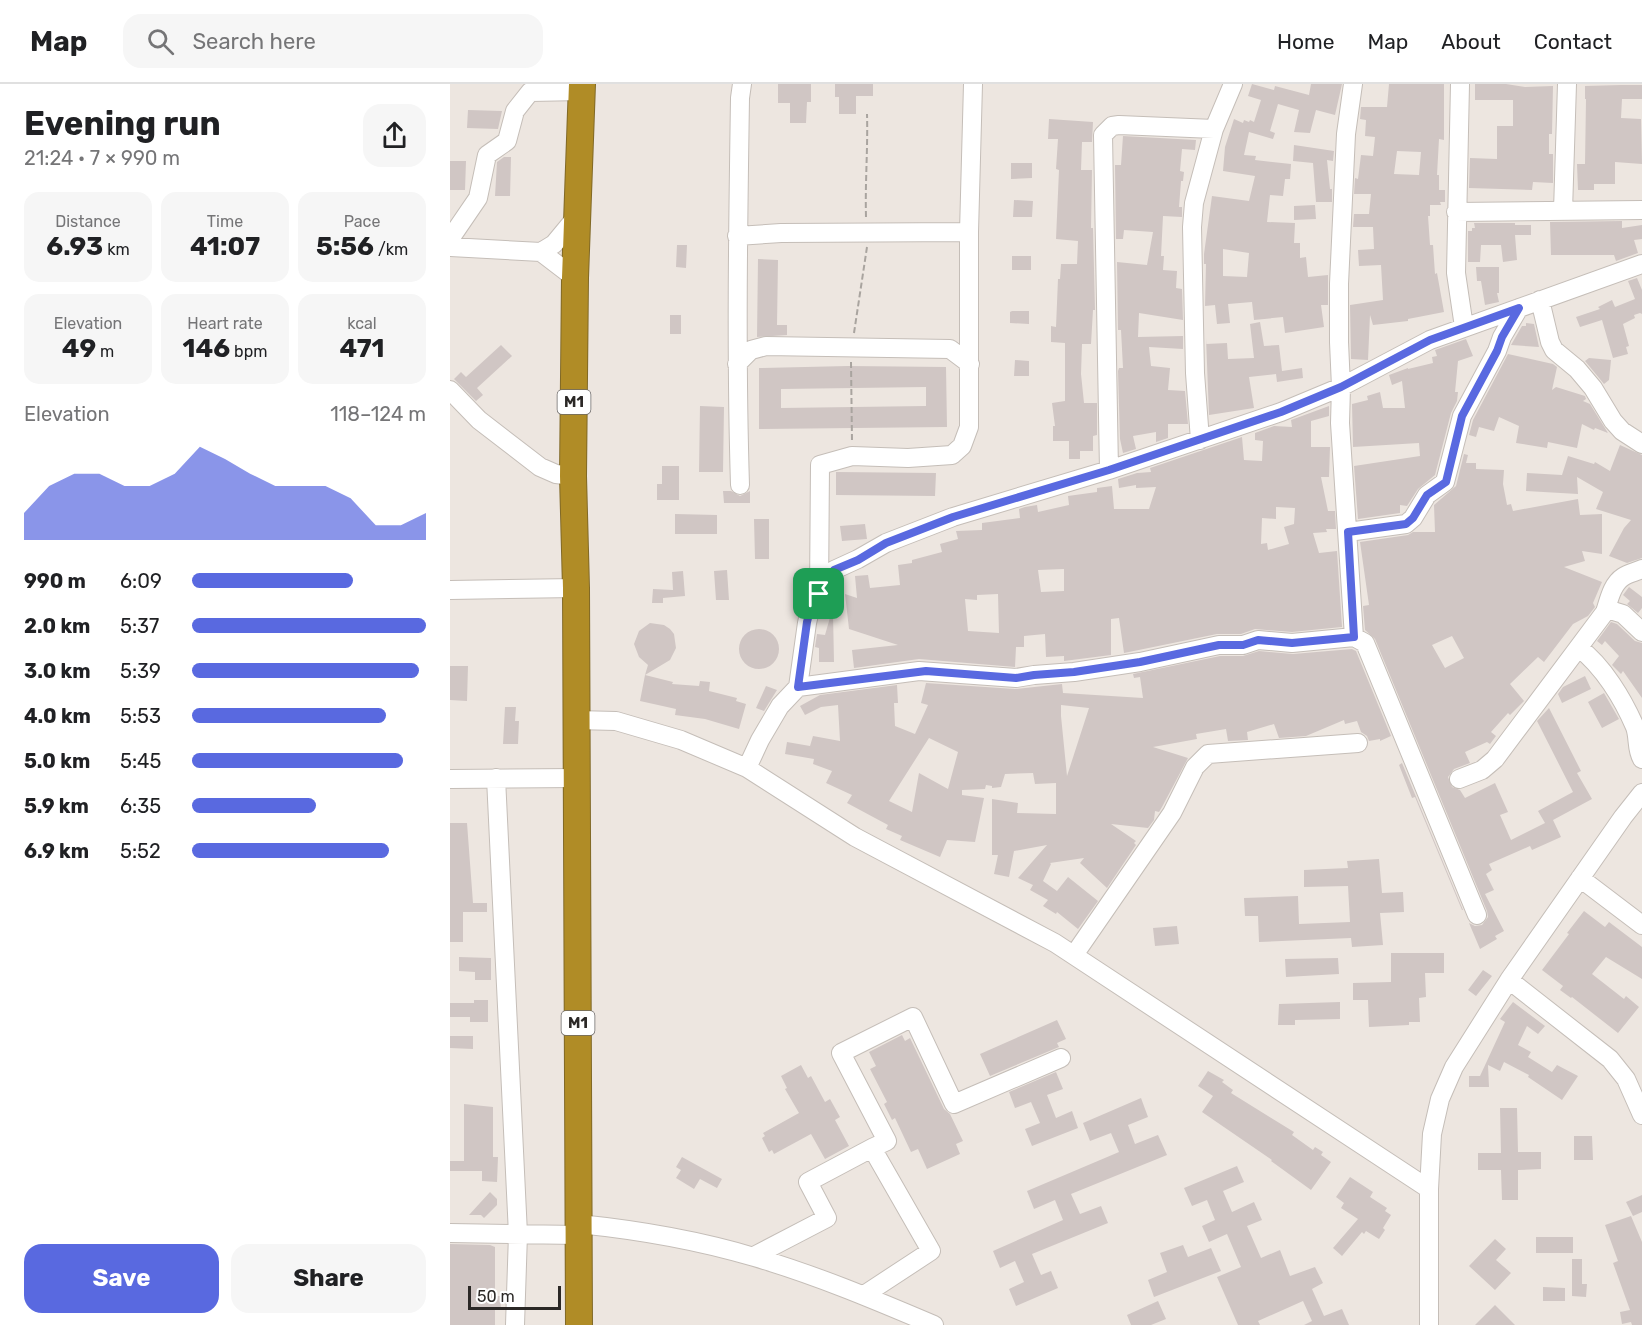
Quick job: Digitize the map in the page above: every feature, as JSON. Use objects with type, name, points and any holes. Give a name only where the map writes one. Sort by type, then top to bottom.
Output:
[{"type":"highway","name":"M1","points":[[579,1325],[576,588],[573,476],[575,278],[582,88]]},
{"type":"street","points":[[740,485],[737,236],[742,84]]},
{"type":"street","points":[[819,594],[820,465],[852,456],[908,458],[952,455],[962,446],[969,427],[969,232],[973,84]]},
{"type":"street","points":[[1200,440],[1195,373],[1192,227],[1194,203],[1214,129],[1233,84]]},
{"type":"street","points":[[1353,84],[1346,134],[1338,342],[1341,387],[1340,423],[1354,637]]},
{"type":"street","points":[[1460,84],[1456,273],[1464,327]]},
{"type":"street","points":[[1563,211],[1567,84]]},
{"type":"street","points":[[450,239],[478,198],[487,154],[507,141],[515,111],[530,92],[582,88]]},
{"type":"street","points":[[1109,470],[1102,135],[1112,126],[1119,125],[1214,129]]},
{"type":"street","points":[[1456,212],[1642,210]]},
{"type":"street","points":[[541,252],[554,244],[578,215]]},
{"type":"street","points":[[737,236],[781,233],[969,232]]},
{"type":"street","points":[[450,247],[541,252],[575,278]]},
{"type":"street","points":[[747,768],[780,706],[798,687],[807,622],[819,594],[834,570],[858,560],[886,543],[953,517],[1109,470],[1281,412],[1341,387],[1430,340],[1642,264]]},
{"type":"street","points":[[1540,300],[1554,350],[1577,369],[1593,388],[1613,421],[1622,431],[1642,444]]},
{"type":"street","points":[[1348,532],[1406,524],[1413,518],[1427,495],[1446,482],[1462,416],[1519,308]]},
{"type":"street","points":[[737,364],[751,350],[766,346],[950,349],[970,364]]},
{"type":"street","points":[[450,390],[479,420],[540,467],[556,474],[573,476]]},
{"type":"street","points":[[1459,779],[1482,770],[1495,759],[1605,612],[1618,580],[1642,569]]},
{"type":"street","points":[[450,590],[576,588]]},
{"type":"street","points":[[1605,612],[1610,610],[1623,614],[1642,633]]},
{"type":"street","points":[[798,687],[926,671],[1016,678],[1140,662],[1219,645],[1243,645],[1258,640],[1292,643],[1354,637],[1365,644],[1477,915]]},
{"type":"street","points":[[1579,648],[1601,668],[1630,718],[1636,730],[1642,759]]},
{"type":"street","points":[[576,720],[616,721],[681,740],[747,768],[855,837],[1074,955],[1429,1189]]},
{"type":"street","points":[[1074,955],[1173,813],[1195,767],[1208,754],[1358,743]]},
{"type":"street","points":[[496,778],[518,1234],[515,1325]]},
{"type":"street","points":[[450,779],[576,778]]},
{"type":"street","points":[[1430,1325],[1429,1189],[1432,1134],[1440,1099],[1454,1067],[1509,980],[1642,793]]},
{"type":"street","points":[[1580,878],[1642,925]]},
{"type":"street","points":[[1509,980],[1610,1059],[1626,1079],[1642,1114]]},
{"type":"street","points":[[754,1256],[827,1218],[808,1182],[887,1141],[841,1053],[913,1017],[954,1104],[1061,1058]]},
{"type":"street","points":[[864,1295],[931,1251],[873,1148]]},
{"type":"street","points":[[450,1233],[518,1234],[579,1229],[637,1230],[754,1256],[864,1295],[928,1324]]},
{"type":"path","points":[[867,114],[868,141],[865,177],[867,233]]},
{"type":"building","points":[[778,84],[811,84],[811,102],[807,102],[806,123],[790,123],[790,103],[778,103]]},
{"type":"building","points":[[835,84],[873,84],[873,96],[856,96],[856,114],[839,114],[839,97],[835,97]]},
{"type":"building","points":[[1252,84],[1274,90],[1275,86],[1309,95],[1311,84],[1342,84],[1335,115],[1316,110],[1310,133],[1294,132],[1299,110],[1278,104],[1270,131],[1275,133],[1273,139],[1249,132],[1244,155],[1256,156],[1255,160],[1291,164],[1290,179],[1285,179],[1283,196],[1270,195],[1267,222],[1295,223],[1294,243],[1300,243],[1300,258],[1306,257],[1308,277],[1328,275],[1328,305],[1321,305],[1324,327],[1285,333],[1283,317],[1254,320],[1252,302],[1228,304],[1230,323],[1217,324],[1215,305],[1205,306],[1206,264],[1204,264],[1204,254],[1212,196],[1249,201],[1255,176],[1223,171],[1225,147],[1234,119],[1243,123],[1244,120],[1254,122],[1261,100],[1248,96]],"holes":[[[1223,249],[1249,253],[1247,277],[1223,276]]]},
{"type":"building","points":[[1389,84],[1444,84],[1444,140],[1439,139],[1437,175],[1439,175],[1439,190],[1445,190],[1445,202],[1440,202],[1441,205],[1430,205],[1430,216],[1428,216],[1430,245],[1433,245],[1435,274],[1437,273],[1444,312],[1408,319],[1408,321],[1373,325],[1370,315],[1368,360],[1351,359],[1350,305],[1383,300],[1381,265],[1359,266],[1358,250],[1374,249],[1373,227],[1353,227],[1354,214],[1369,214],[1371,194],[1354,194],[1355,178],[1358,179],[1361,155],[1373,156],[1375,137],[1365,136],[1366,120],[1360,119],[1361,107],[1387,107]],"holes":[[[1397,151],[1421,152],[1419,175],[1394,174]]]},
{"type":"building","points":[[1475,84],[1553,86],[1552,134],[1549,134],[1549,154],[1553,154],[1553,183],[1533,182],[1532,190],[1469,188],[1470,158],[1497,159],[1497,126],[1513,126],[1513,100],[1475,100]]},
{"type":"building","points":[[1642,85],[1642,99],[1622,99],[1621,118],[1641,119],[1642,164],[1615,162],[1615,184],[1594,184],[1594,190],[1578,190],[1577,164],[1585,164],[1585,86]]},
{"type":"building","points":[[468,110],[502,111],[498,129],[467,128]]},
{"type":"building","points":[[1049,119],[1093,122],[1092,142],[1082,142],[1081,170],[1092,170],[1091,228],[1093,228],[1095,310],[1093,310],[1091,344],[1082,344],[1081,374],[1084,403],[1097,403],[1097,435],[1093,436],[1093,451],[1080,451],[1080,459],[1069,459],[1069,441],[1053,441],[1053,426],[1055,426],[1052,403],[1065,401],[1065,343],[1051,342],[1051,326],[1056,327],[1058,279],[1060,279],[1061,264],[1077,264],[1078,241],[1056,239],[1058,139],[1048,139]]},
{"type":"building","points":[[1123,136],[1196,140],[1195,150],[1182,149],[1180,171],[1184,172],[1179,207],[1182,207],[1182,217],[1163,216],[1161,256],[1164,256],[1163,270],[1177,271],[1176,288],[1182,289],[1183,320],[1139,313],[1138,337],[1183,336],[1183,349],[1149,347],[1151,366],[1170,368],[1168,390],[1185,391],[1188,424],[1168,424],[1168,438],[1156,442],[1156,432],[1133,436],[1136,449],[1123,453],[1120,439],[1118,371],[1119,368],[1123,368],[1121,330],[1118,330],[1117,262],[1147,265],[1153,232],[1124,230],[1123,239],[1116,239],[1115,165],[1121,165]]},
{"type":"building","points":[[1294,145],[1334,151],[1333,161],[1327,160],[1332,202],[1316,202],[1313,163],[1293,161]]},
{"type":"building","points":[[504,157],[511,157],[510,196],[495,196],[497,162]]},
{"type":"building","points":[[450,161],[466,161],[465,190],[450,190]]},
{"type":"building","points":[[1011,163],[1032,163],[1032,178],[1011,179]]},
{"type":"building","points":[[1014,200],[1033,201],[1032,217],[1013,217]]},
{"type":"building","points":[[1315,205],[1316,219],[1294,220],[1294,206]]},
{"type":"building","points":[[1622,221],[1622,228],[1642,225],[1642,239],[1634,240],[1638,253],[1616,261],[1614,255],[1551,255],[1550,222]]},
{"type":"building","points":[[1474,223],[1531,225],[1531,235],[1515,235],[1517,260],[1503,262],[1501,245],[1481,245],[1480,262],[1468,262],[1468,231],[1475,228]]},
{"type":"building","points":[[677,245],[687,245],[686,268],[676,267]]},
{"type":"building","points":[[1012,256],[1031,256],[1031,270],[1012,270]]},
{"type":"building","points":[[758,259],[778,260],[777,325],[787,325],[787,335],[757,337]]},
{"type":"building","points":[[1476,267],[1499,267],[1499,293],[1497,293],[1499,302],[1485,305],[1481,281],[1477,281]]},
{"type":"building","points":[[1637,278],[1642,290],[1642,314],[1634,315],[1635,318],[1623,324],[1629,346],[1626,347],[1628,354],[1613,358],[1602,320],[1580,327],[1576,317],[1600,309],[1598,307],[1612,300],[1615,307],[1635,299],[1628,281]]},
{"type":"building","points":[[1029,311],[1029,324],[1010,323],[1010,312]]},
{"type":"building","points":[[670,315],[681,315],[681,334],[670,334]]},
{"type":"building","points":[[1260,322],[1264,346],[1279,345],[1282,371],[1302,368],[1303,378],[1277,382],[1276,374],[1249,377],[1254,408],[1209,415],[1206,344],[1227,343],[1228,359],[1254,358],[1250,324]]},
{"type":"building","points":[[1526,323],[1534,324],[1539,347],[1511,345]]},
{"type":"building","points":[[1466,339],[1473,356],[1458,361],[1455,392],[1458,392],[1457,401],[1451,413],[1435,475],[1418,489],[1407,506],[1400,505],[1400,513],[1358,519],[1354,466],[1420,456],[1419,443],[1353,447],[1352,404],[1368,400],[1367,396],[1380,392],[1383,408],[1405,408],[1402,381],[1392,385],[1389,375],[1433,363],[1432,357],[1437,356],[1435,350]]},
{"type":"building","points":[[501,345],[512,356],[477,388],[483,395],[476,401],[454,379],[461,372],[466,377]]},
{"type":"building","points":[[1508,354],[1553,364],[1557,367],[1552,390],[1556,387],[1585,396],[1586,399],[1583,401],[1590,404],[1608,433],[1582,424],[1577,448],[1548,442],[1547,448],[1516,443],[1519,426],[1499,417],[1494,431],[1479,427],[1476,437],[1469,435],[1473,420]]},
{"type":"building","points":[[1589,358],[1611,360],[1609,380],[1604,384],[1585,361]]},
{"type":"building","points":[[1015,360],[1029,361],[1029,376],[1014,376]]},
{"type":"building","points":[[946,367],[947,427],[759,429],[759,368]],"holes":[[[926,387],[926,406],[781,408],[781,389]]]},
{"type":"building","points":[[700,406],[724,407],[723,472],[699,472]]},
{"type":"building","points":[[1329,406],[1329,416],[1311,421],[1311,447],[1330,447],[1329,477],[1321,477],[1328,511],[1335,511],[1336,529],[1313,533],[1319,553],[1337,551],[1342,627],[1292,632],[1255,629],[1241,634],[1217,634],[1124,653],[1119,618],[1111,619],[1111,655],[1064,661],[1064,656],[1046,657],[1045,634],[1024,636],[1024,647],[1016,647],[1015,667],[919,659],[854,668],[852,650],[898,645],[849,629],[845,594],[857,598],[855,576],[868,575],[870,588],[900,585],[898,565],[912,563],[912,560],[942,552],[940,544],[958,539],[956,531],[982,530],[982,523],[1020,518],[1019,509],[1025,507],[1037,505],[1038,512],[1069,505],[1068,496],[1097,492],[1097,488],[1112,486],[1114,509],[1149,509],[1156,487],[1136,488],[1136,485],[1119,488],[1118,479],[1137,473],[1151,472],[1150,468],[1242,437],[1244,460],[1262,461],[1263,441],[1255,440],[1255,433],[1274,426],[1292,427],[1291,420]],"holes":[[[1276,507],[1295,508],[1294,524],[1284,527],[1289,544],[1268,550],[1267,543],[1261,544],[1262,518],[1276,519]],[[1064,569],[1064,591],[1041,592],[1038,570]],[[998,594],[999,633],[968,631],[965,599],[977,600],[977,595]]]},
{"type":"building","points":[[1620,445],[1642,455],[1642,558],[1627,563],[1609,556],[1624,528],[1631,520],[1596,509],[1603,492],[1577,477],[1578,494],[1526,491],[1527,473],[1562,475],[1568,456],[1594,464],[1595,462],[1610,471]]},
{"type":"building","points":[[1464,454],[1468,455],[1466,463],[1476,463],[1476,469],[1504,470],[1503,484],[1507,505],[1511,504],[1513,511],[1578,499],[1580,515],[1602,514],[1602,554],[1582,551],[1585,561],[1564,567],[1602,582],[1593,603],[1595,607],[1588,616],[1573,624],[1544,662],[1538,657],[1510,684],[1524,701],[1510,715],[1508,713],[1491,732],[1496,736],[1490,744],[1487,742],[1465,752],[1470,763],[1454,769],[1448,777],[1452,787],[1460,790],[1465,798],[1495,783],[1508,812],[1500,815],[1511,840],[1545,823],[1538,811],[1573,792],[1537,721],[1549,708],[1581,771],[1577,773],[1592,799],[1553,820],[1561,837],[1532,850],[1530,846],[1489,864],[1492,870],[1486,874],[1494,890],[1485,894],[1504,931],[1495,936],[1497,939],[1480,949],[1469,923],[1475,926],[1482,925],[1488,917],[1487,911],[1375,639],[1365,630],[1363,606],[1369,605],[1360,542],[1408,535],[1413,532],[1435,532],[1434,505],[1456,486]],"holes":[[[1452,636],[1464,658],[1445,668],[1432,645]]]},
{"type":"building","points":[[662,466],[679,466],[679,500],[657,500],[657,484],[662,484]]},
{"type":"building","points":[[836,472],[936,473],[935,496],[836,495]]},
{"type":"building","points":[[723,491],[731,491],[740,496],[750,491],[750,503],[724,503]]},
{"type":"building","points":[[675,514],[717,515],[717,534],[675,534]]},
{"type":"building","points":[[754,519],[769,519],[769,559],[755,559]]},
{"type":"building","points":[[865,524],[867,539],[842,541],[840,526]]},
{"type":"building","points":[[727,570],[729,600],[716,600],[714,571]]},
{"type":"building","points":[[683,571],[685,596],[663,598],[663,603],[652,603],[653,589],[673,590],[672,572]]},
{"type":"building","points":[[1629,587],[1642,597],[1642,608],[1638,613],[1627,604],[1630,601],[1623,595]]},
{"type":"building","points":[[831,614],[833,614],[834,662],[819,662],[819,648],[815,647],[817,634],[825,635]]},
{"type":"building","points":[[1611,622],[1617,624],[1635,641],[1642,643],[1642,698],[1623,671],[1621,674],[1612,665],[1619,656],[1605,641],[1602,645],[1597,641]]},
{"type":"building","points":[[650,623],[664,625],[670,629],[674,634],[676,648],[670,660],[645,675],[648,665],[639,657],[634,644],[639,631]]},
{"type":"building","points":[[759,629],[773,635],[779,649],[773,663],[759,669],[745,663],[739,649],[745,635]]},
{"type":"building","points":[[1352,649],[1356,651],[1391,736],[1380,741],[1380,739],[1369,741],[1367,736],[1361,732],[1357,721],[1345,724],[1344,720],[1306,736],[1279,738],[1274,724],[1247,732],[1248,740],[1228,741],[1226,729],[1196,734],[1197,739],[1153,747],[1188,758],[1159,812],[1155,811],[1154,820],[1148,828],[1111,824],[1136,841],[1134,843],[1136,845],[1107,888],[1080,863],[1084,858],[1050,863],[1043,881],[1057,891],[1068,877],[1098,901],[1078,929],[1057,912],[1056,914],[1043,906],[1048,900],[1030,890],[1033,885],[1018,878],[1047,845],[1014,851],[1009,877],[994,874],[998,855],[992,855],[992,799],[1018,803],[1017,813],[1056,814],[1056,783],[1035,784],[1033,773],[1005,774],[1001,787],[992,788],[986,785],[985,789],[962,790],[962,795],[984,798],[975,842],[947,840],[940,857],[900,840],[902,836],[886,829],[888,825],[847,803],[852,795],[826,783],[832,771],[813,764],[814,759],[785,754],[787,742],[810,746],[813,736],[840,741],[838,705],[821,707],[805,715],[800,706],[820,695],[897,685],[898,703],[894,703],[895,726],[915,734],[928,705],[921,703],[926,683],[1015,689],[1062,684],[1063,693],[1143,698],[1140,677],[1134,678],[1133,674],[1220,656],[1243,656],[1259,651],[1293,654]],"holes":[[[1061,705],[1089,708],[1067,776],[1061,716]],[[929,738],[958,752],[948,789],[919,773],[912,812],[889,801]]]},
{"type":"building","points":[[450,666],[468,666],[467,701],[450,700]]},
{"type":"building","points":[[645,675],[673,682],[672,684],[699,686],[700,681],[710,682],[709,691],[737,698],[736,701],[746,704],[739,729],[705,719],[675,715],[676,709],[640,701]]},
{"type":"building","points":[[1585,676],[1591,689],[1562,703],[1558,694],[1563,687]]},
{"type":"building","points":[[766,686],[777,690],[764,711],[756,708]]},
{"type":"building","points":[[1604,693],[1619,719],[1602,728],[1588,702]]},
{"type":"building","points":[[505,707],[516,707],[515,721],[519,721],[518,744],[503,744]]},
{"type":"building","points":[[1402,763],[1463,910],[1415,797],[1412,798],[1399,765]]},
{"type":"building","points":[[450,823],[467,823],[473,903],[487,903],[487,912],[463,912],[463,942],[450,942]]},
{"type":"building","points":[[1379,859],[1382,893],[1403,892],[1404,912],[1380,913],[1383,945],[1352,947],[1351,938],[1259,942],[1258,916],[1245,916],[1244,898],[1298,896],[1299,924],[1350,922],[1348,886],[1304,887],[1304,870],[1348,868],[1347,861]]},
{"type":"building","points":[[1584,911],[1605,927],[1609,922],[1642,947],[1642,979],[1606,957],[1592,974],[1624,999],[1626,996],[1639,1007],[1618,1033],[1560,990],[1563,986],[1542,970]]},
{"type":"building","points":[[1177,926],[1179,944],[1155,946],[1153,928]]},
{"type":"building","points":[[1391,953],[1444,953],[1444,973],[1425,973],[1426,997],[1419,998],[1420,1022],[1409,1022],[1409,1025],[1369,1027],[1368,1000],[1353,1000],[1353,983],[1391,982]]},
{"type":"building","points":[[459,957],[491,958],[491,980],[475,980],[475,972],[459,971]]},
{"type":"building","points":[[1338,958],[1339,974],[1286,977],[1285,959]]},
{"type":"building","points":[[1483,970],[1492,976],[1476,996],[1468,990]]},
{"type":"building","points":[[474,1000],[488,1000],[488,1022],[470,1022],[470,1017],[450,1017],[450,1003],[474,1003]]},
{"type":"building","points":[[1340,1002],[1340,1019],[1295,1020],[1295,1025],[1278,1025],[1279,1004]]},
{"type":"building","points":[[1513,1002],[1545,1026],[1538,1034],[1527,1026],[1518,1045],[1531,1052],[1528,1057],[1552,1072],[1557,1065],[1578,1076],[1562,1100],[1528,1077],[1529,1075],[1504,1062],[1500,1071],[1488,1065],[1489,1087],[1469,1087],[1469,1076],[1480,1076],[1505,1022],[1500,1019]]},
{"type":"building","points":[[1057,1020],[1066,1039],[1057,1043],[1059,1047],[990,1076],[980,1054]]},
{"type":"building","points":[[902,1035],[905,1041],[910,1038],[944,1109],[950,1114],[963,1141],[956,1144],[960,1154],[927,1169],[918,1149],[911,1152],[895,1118],[892,1120],[884,1104],[887,1102],[870,1069],[876,1066],[869,1052]]},
{"type":"building","points":[[450,1036],[473,1036],[473,1049],[450,1048]]},
{"type":"building","points":[[801,1065],[808,1078],[811,1076],[825,1102],[830,1099],[840,1117],[835,1120],[849,1146],[825,1159],[811,1134],[774,1154],[772,1150],[769,1152],[762,1138],[765,1136],[763,1133],[799,1113],[785,1089],[787,1088],[781,1076]]},
{"type":"building","points":[[1208,1071],[1224,1080],[1222,1082],[1233,1090],[1231,1093],[1294,1132],[1292,1135],[1313,1150],[1315,1147],[1323,1152],[1321,1155],[1331,1162],[1311,1190],[1202,1112],[1213,1096],[1198,1086]]},
{"type":"building","points":[[1056,1072],[1063,1089],[1047,1095],[1056,1118],[1072,1111],[1078,1128],[1032,1146],[1025,1129],[1040,1123],[1031,1102],[1015,1108],[1009,1092]]},
{"type":"building","points":[[1141,1098],[1148,1117],[1128,1125],[1135,1144],[1158,1135],[1167,1155],[1071,1194],[1080,1214],[1101,1206],[1108,1223],[1032,1254],[1041,1275],[1051,1271],[1058,1288],[1016,1306],[1009,1289],[1024,1282],[1015,1261],[1000,1268],[993,1251],[1063,1220],[1055,1200],[1034,1209],[1027,1191],[1119,1152],[1111,1133],[1090,1141],[1083,1123]]},
{"type":"building","points":[[464,1104],[493,1107],[493,1157],[498,1157],[497,1182],[482,1181],[482,1171],[450,1171],[450,1161],[464,1161]]},
{"type":"building","points":[[1500,1108],[1517,1108],[1518,1152],[1541,1152],[1541,1169],[1518,1170],[1518,1200],[1502,1200],[1501,1170],[1478,1170],[1478,1153],[1501,1153]]},
{"type":"building","points":[[1574,1136],[1592,1136],[1593,1160],[1574,1160]]},
{"type":"building","points":[[682,1157],[722,1179],[717,1188],[700,1179],[694,1189],[676,1178],[681,1170],[676,1167]]},
{"type":"building","points":[[1237,1166],[1244,1182],[1223,1191],[1232,1212],[1254,1202],[1262,1220],[1247,1226],[1261,1258],[1280,1250],[1290,1276],[1315,1267],[1323,1283],[1312,1289],[1324,1316],[1342,1309],[1349,1325],[1304,1325],[1312,1321],[1303,1301],[1258,1321],[1260,1325],[1238,1325],[1217,1277],[1241,1267],[1227,1234],[1209,1242],[1202,1226],[1215,1220],[1207,1200],[1192,1206],[1184,1188]]},
{"type":"building","points":[[1350,1177],[1373,1192],[1370,1197],[1387,1208],[1385,1211],[1391,1215],[1379,1239],[1366,1231],[1364,1234],[1362,1232],[1342,1256],[1333,1248],[1358,1219],[1341,1208],[1344,1203],[1336,1197]]},
{"type":"building","points":[[490,1192],[497,1199],[497,1205],[484,1218],[481,1215],[469,1215]]},
{"type":"building","points":[[1642,1195],[1642,1212],[1633,1216],[1626,1202]]},
{"type":"building","points":[[1631,1216],[1642,1242],[1642,1325],[1632,1325],[1631,1322],[1622,1324],[1620,1312],[1630,1310],[1613,1263],[1618,1261],[1605,1225]]},
{"type":"building","points":[[1536,1237],[1573,1237],[1573,1253],[1536,1253]]},
{"type":"building","points":[[1495,1239],[1506,1249],[1496,1260],[1511,1273],[1495,1290],[1469,1266]]},
{"type":"building","points":[[450,1244],[495,1247],[495,1296],[500,1296],[501,1309],[495,1309],[495,1325],[450,1325]]},
{"type":"building","points":[[1183,1245],[1188,1257],[1211,1248],[1221,1271],[1154,1297],[1148,1280],[1167,1272],[1160,1253]]},
{"type":"building","points":[[1572,1259],[1582,1259],[1582,1284],[1587,1284],[1586,1297],[1572,1296]]},
{"type":"building","points":[[1543,1287],[1565,1288],[1565,1301],[1543,1301]]},
{"type":"building","points":[[1158,1301],[1166,1319],[1151,1325],[1131,1325],[1127,1315]]},
{"type":"building","points":[[1495,1305],[1515,1325],[1475,1325]]},
{"type":"route","points":[[1519,308],[1466,406],[1446,482],[1427,495],[1413,518],[1406,524],[1348,532],[1354,637],[1292,643],[1258,640],[1243,645],[1219,645],[1196,649],[1140,662],[1016,678],[919,671],[798,687],[807,622],[810,610],[819,594],[834,570],[858,560],[886,543],[953,517],[1109,470],[1281,412],[1341,387],[1430,340],[1519,308]]}]
